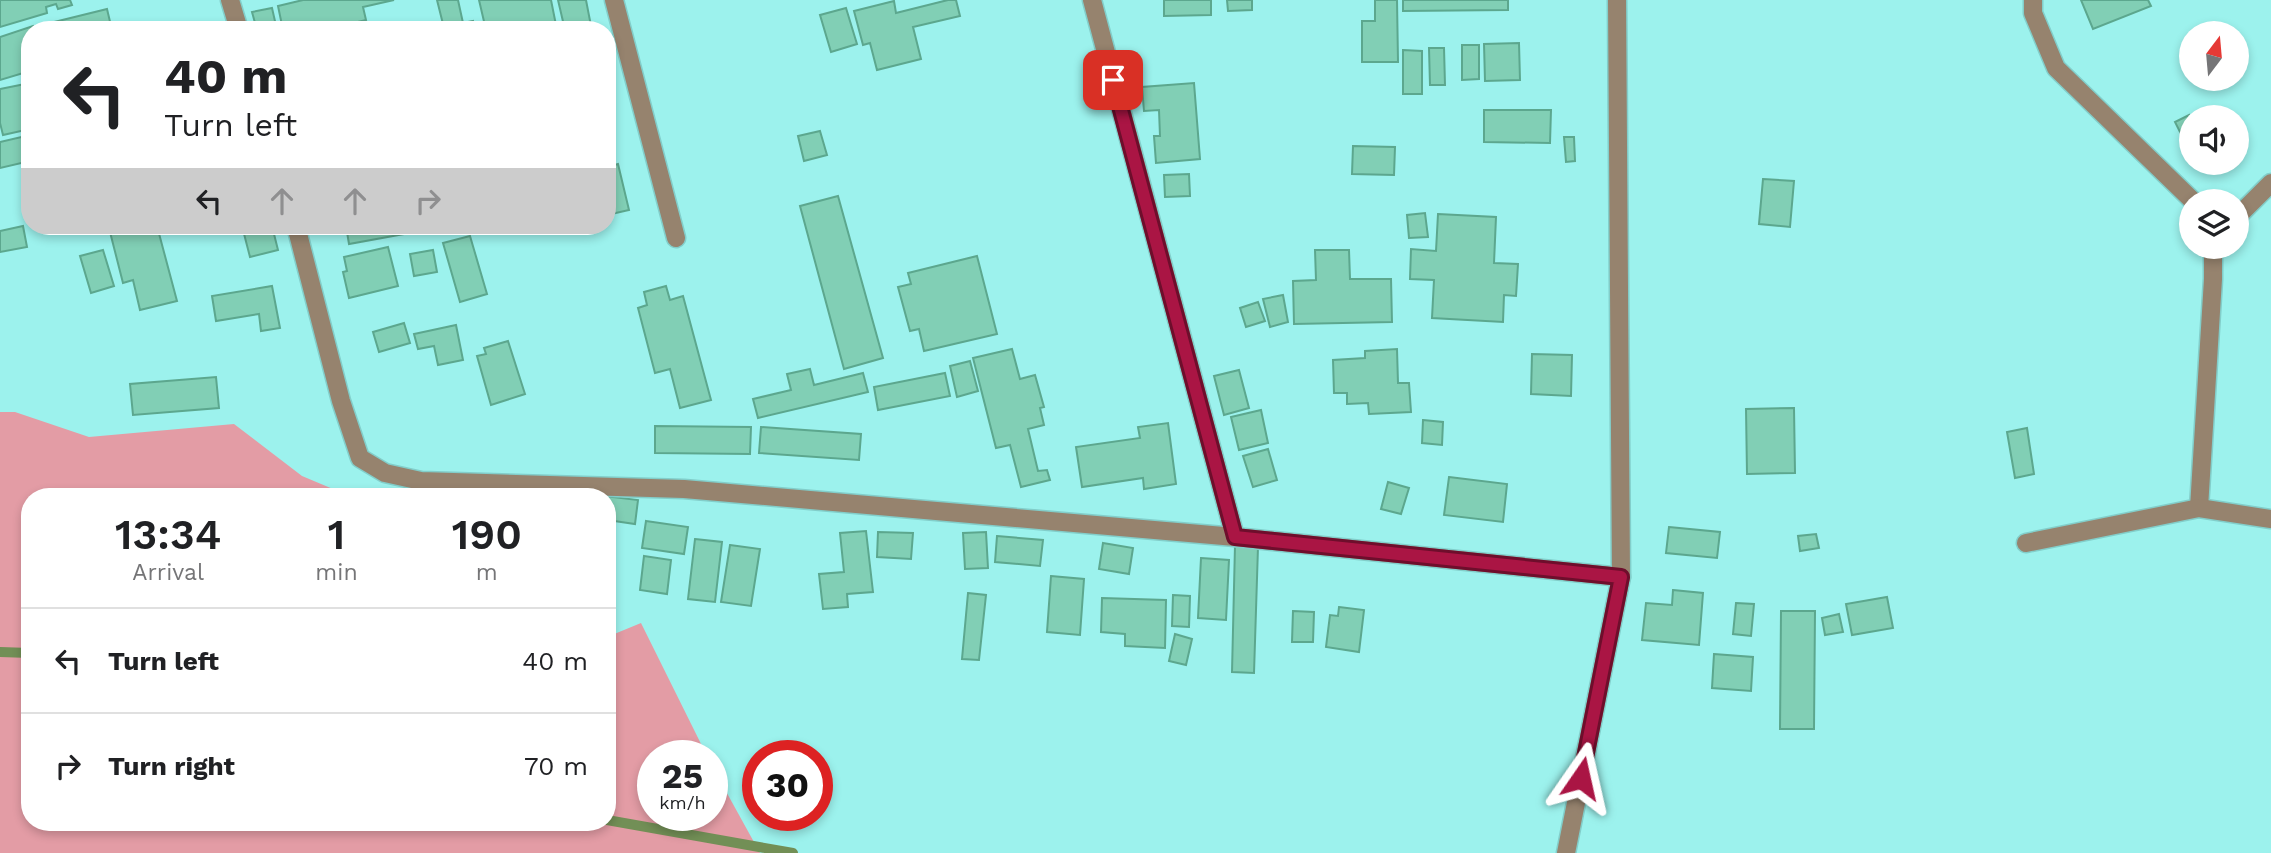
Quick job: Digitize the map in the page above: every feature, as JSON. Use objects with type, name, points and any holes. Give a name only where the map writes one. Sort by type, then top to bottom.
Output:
[{"type":"street","points":[[230,0],[236,21]]},
{"type":"street","points":[[614,0],[676,238]]},
{"type":"street","points":[[1092,0],[1235,537]]},
{"type":"street","points":[[1566,853],[1621,577],[1617,0]]},
{"type":"street","points":[[2033,0],[2033,13],[2056,68],[2181,189]]},
{"type":"street","points":[[2249,205],[2271,183]]},
{"type":"street","points":[[298,235],[341,401],[356,447],[360,458],[385,474],[421,481],[684,489],[1235,537],[1621,577]]},
{"type":"street","points":[[2199,508],[2213,259]]},
{"type":"street","points":[[2026,543],[2199,508],[2271,519]]},
{"type":"shaded area","points":[[0,412],[15,412],[89,437],[234,424],[302,476],[331,488],[21,488],[21,831],[616,831],[616,633],[641,623],[699,740],[637,740],[637,831],[728,831],[728,795],[742,820],[742,831],[748,831],[760,853],[0,853]]},
{"type":"building","points":[[0,0],[70,0],[72,5],[58,9],[56,4],[46,7],[47,13],[0,27]]},
{"type":"building","points":[[303,0],[394,0],[363,7],[366,20],[362,21],[281,21],[278,6]]},
{"type":"building","points":[[437,0],[458,0],[463,21],[442,21]]},
{"type":"building","points":[[479,0],[551,0],[555,21],[484,21]]},
{"type":"building","points":[[558,0],[586,0],[590,21],[563,21]]},
{"type":"building","points":[[956,0],[960,16],[913,27],[921,59],[877,70],[870,43],[863,45],[854,11],[894,1],[896,13]]},
{"type":"building","points":[[1164,0],[1211,0],[1211,15],[1164,16]]},
{"type":"building","points":[[1227,0],[1252,0],[1252,10],[1228,11]]},
{"type":"building","points":[[1375,0],[1397,0],[1398,62],[1362,62],[1362,21],[1375,21]]},
{"type":"building","points":[[1403,0],[1508,0],[1508,10],[1403,11]]},
{"type":"building","points":[[2081,0],[2148,0],[2151,6],[2093,29]]},
{"type":"building","points":[[272,8],[275,21],[254,21],[252,12]]},
{"type":"building","points":[[846,8],[857,44],[831,52],[820,15]]},
{"type":"building","points":[[107,9],[110,21],[58,21]]},
{"type":"building","points":[[21,30],[21,74],[0,80],[0,37]]},
{"type":"building","points":[[1519,43],[1520,80],[1485,81],[1484,44]]},
{"type":"building","points":[[1462,45],[1479,45],[1479,79],[1462,80]]},
{"type":"building","points":[[1429,48],[1444,48],[1445,85],[1430,85]]},
{"type":"building","points":[[1403,50],[1422,51],[1422,94],[1403,94]]},
{"type":"building","points":[[1194,83],[1200,159],[1156,163],[1154,136],[1160,136],[1159,110],[1144,111],[1142,87]]},
{"type":"building","points":[[21,85],[21,131],[3,135],[0,123],[0,89]]},
{"type":"building","points":[[1484,110],[1551,110],[1550,143],[1484,142]]},
{"type":"building","points":[[820,131],[827,155],[804,161],[798,136]]},
{"type":"building","points":[[21,137],[21,163],[0,168],[0,142]]},
{"type":"building","points":[[1564,137],[1574,137],[1575,161],[1566,162]]},
{"type":"building","points":[[1353,146],[1395,147],[1394,175],[1352,174]]},
{"type":"building","points":[[616,165],[629,210],[616,213]]},
{"type":"building","points":[[1189,174],[1190,196],[1165,197],[1164,175]]},
{"type":"building","points":[[1763,179],[1794,181],[1790,227],[1759,224]]},
{"type":"building","points":[[838,196],[883,358],[844,369],[800,206]]},
{"type":"building","points":[[1425,213],[1428,237],[1409,238],[1407,215]]},
{"type":"building","points":[[1438,214],[1496,217],[1494,263],[1518,264],[1516,296],[1504,295],[1503,322],[1432,318],[1434,280],[1410,279],[1411,249],[1436,251]]},
{"type":"building","points":[[21,226],[21,235],[25,235],[27,247],[0,252],[0,231]]},
{"type":"building","points":[[111,235],[159,235],[177,301],[140,310],[133,280],[123,283]]},
{"type":"building","points":[[244,235],[274,235],[278,250],[250,257]]},
{"type":"building","points":[[348,235],[398,235],[349,244]]},
{"type":"building","points":[[470,236],[487,294],[460,302],[443,243]]},
{"type":"building","points":[[388,247],[398,286],[349,298],[343,272],[347,271],[344,257]]},
{"type":"building","points":[[103,250],[114,286],[91,293],[80,256]]},
{"type":"building","points":[[433,250],[437,272],[414,276],[410,254]]},
{"type":"building","points":[[1315,250],[1349,250],[1350,279],[1391,279],[1392,322],[1294,324],[1293,281],[1316,280]]},
{"type":"building","points":[[977,256],[997,334],[924,351],[919,329],[910,331],[898,287],[911,284],[908,273]]},
{"type":"building","points":[[272,286],[280,328],[261,331],[259,314],[216,321],[212,296]]},
{"type":"building","points":[[666,286],[670,300],[683,296],[711,400],[680,408],[670,369],[655,373],[638,308],[647,305],[644,292]]},
{"type":"building","points":[[1283,295],[1288,322],[1270,327],[1263,299]]},
{"type":"building","points":[[1258,302],[1265,321],[1246,327],[1240,308]]},
{"type":"building","points":[[404,323],[410,343],[379,352],[373,332]]},
{"type":"building","points":[[456,325],[463,360],[438,365],[434,346],[418,349],[414,334]]},
{"type":"building","points":[[508,341],[525,394],[491,405],[477,356],[486,354],[484,348]]},
{"type":"building","points":[[1012,349],[1020,379],[1035,375],[1044,407],[1040,408],[1044,425],[1028,429],[1038,471],[1047,470],[1050,480],[1021,487],[1010,445],[996,448],[973,358]]},
{"type":"building","points":[[1397,349],[1398,383],[1409,383],[1411,412],[1369,414],[1368,403],[1347,404],[1347,393],[1334,393],[1333,360],[1365,358],[1365,351]]},
{"type":"building","points":[[1532,354],[1572,355],[1571,396],[1531,394]]},
{"type":"building","points":[[970,361],[978,391],[957,397],[950,366]]},
{"type":"building","points":[[810,369],[814,385],[863,373],[868,392],[758,418],[753,399],[791,390],[787,374]]},
{"type":"building","points":[[1239,370],[1249,408],[1224,415],[1214,376]]},
{"type":"building","points":[[945,373],[950,396],[878,410],[874,387]]},
{"type":"building","points":[[216,377],[219,408],[133,415],[130,384]]},
{"type":"building","points":[[1794,408],[1795,473],[1747,474],[1746,409]]},
{"type":"building","points":[[1261,410],[1268,443],[1239,450],[1231,417]]},
{"type":"building","points":[[1423,420],[1443,422],[1442,445],[1422,443]]},
{"type":"building","points":[[1168,423],[1176,484],[1144,489],[1143,478],[1082,487],[1076,447],[1140,438],[1138,427]]},
{"type":"building","points":[[655,426],[751,427],[750,454],[655,453]]},
{"type":"building","points":[[761,427],[861,434],[859,460],[759,453]]},
{"type":"building","points":[[2027,428],[2034,474],[2015,478],[2007,432]]},
{"type":"building","points":[[1268,449],[1277,480],[1253,487],[1243,456]]},
{"type":"building","points":[[1449,477],[1507,484],[1503,522],[1444,515]]},
{"type":"building","points":[[1388,482],[1409,488],[1401,514],[1381,509]]},
{"type":"building","points":[[616,497],[638,500],[635,524],[616,521]]},
{"type":"building","points":[[646,521],[688,527],[684,554],[642,548]]},
{"type":"building","points":[[1669,527],[1720,532],[1717,558],[1666,553]]},
{"type":"building","points":[[866,531],[873,592],[847,594],[848,607],[823,609],[819,574],[844,572],[840,533]]},
{"type":"building","points":[[878,532],[913,533],[911,559],[877,557]]},
{"type":"building","points":[[986,532],[988,568],[965,569],[963,533]]},
{"type":"building","points":[[1816,534],[1819,548],[1800,551],[1798,536]]},
{"type":"building","points":[[997,536],[1043,540],[1040,566],[995,562]]},
{"type":"building","points":[[695,539],[722,542],[715,602],[688,599]]},
{"type":"building","points":[[1103,543],[1133,548],[1129,574],[1099,569]]},
{"type":"building","points":[[730,545],[760,549],[751,606],[721,602]]},
{"type":"building","points":[[1235,545],[1258,547],[1254,673],[1232,672]]},
{"type":"building","points":[[644,556],[671,560],[667,594],[640,590]]},
{"type":"building","points":[[1201,558],[1229,560],[1226,620],[1198,618]]},
{"type":"building","points":[[1051,576],[1084,579],[1080,635],[1047,632]]},
{"type":"building","points":[[1673,590],[1703,593],[1699,645],[1642,640],[1646,603],[1672,605]]},
{"type":"building","points":[[968,593],[986,595],[979,660],[962,659]]},
{"type":"building","points":[[1173,595],[1190,596],[1189,627],[1172,626]]},
{"type":"building","points":[[1887,597],[1893,628],[1852,635],[1846,604]]},
{"type":"building","points":[[1102,598],[1166,600],[1165,648],[1125,646],[1125,634],[1101,632]]},
{"type":"building","points":[[1736,603],[1754,604],[1751,636],[1733,634]]},
{"type":"building","points":[[1339,607],[1364,610],[1359,652],[1326,647],[1330,615],[1338,616]]},
{"type":"building","points":[[1293,611],[1314,612],[1313,642],[1292,642]]},
{"type":"building","points":[[1781,611],[1815,611],[1814,729],[1780,729]]},
{"type":"building","points":[[1839,614],[1843,632],[1825,635],[1822,618]]},
{"type":"building","points":[[1175,634],[1192,639],[1186,665],[1169,661]]},
{"type":"building","points":[[1714,654],[1753,657],[1751,691],[1712,688]]},
{"type":"waterway","points":[[0,652],[21,653]]},
{"type":"waterway","points":[[616,822],[793,853]]},
{"type":"route","points":[[1113,80],[1235,537],[1621,577],[1581,778]]}]
